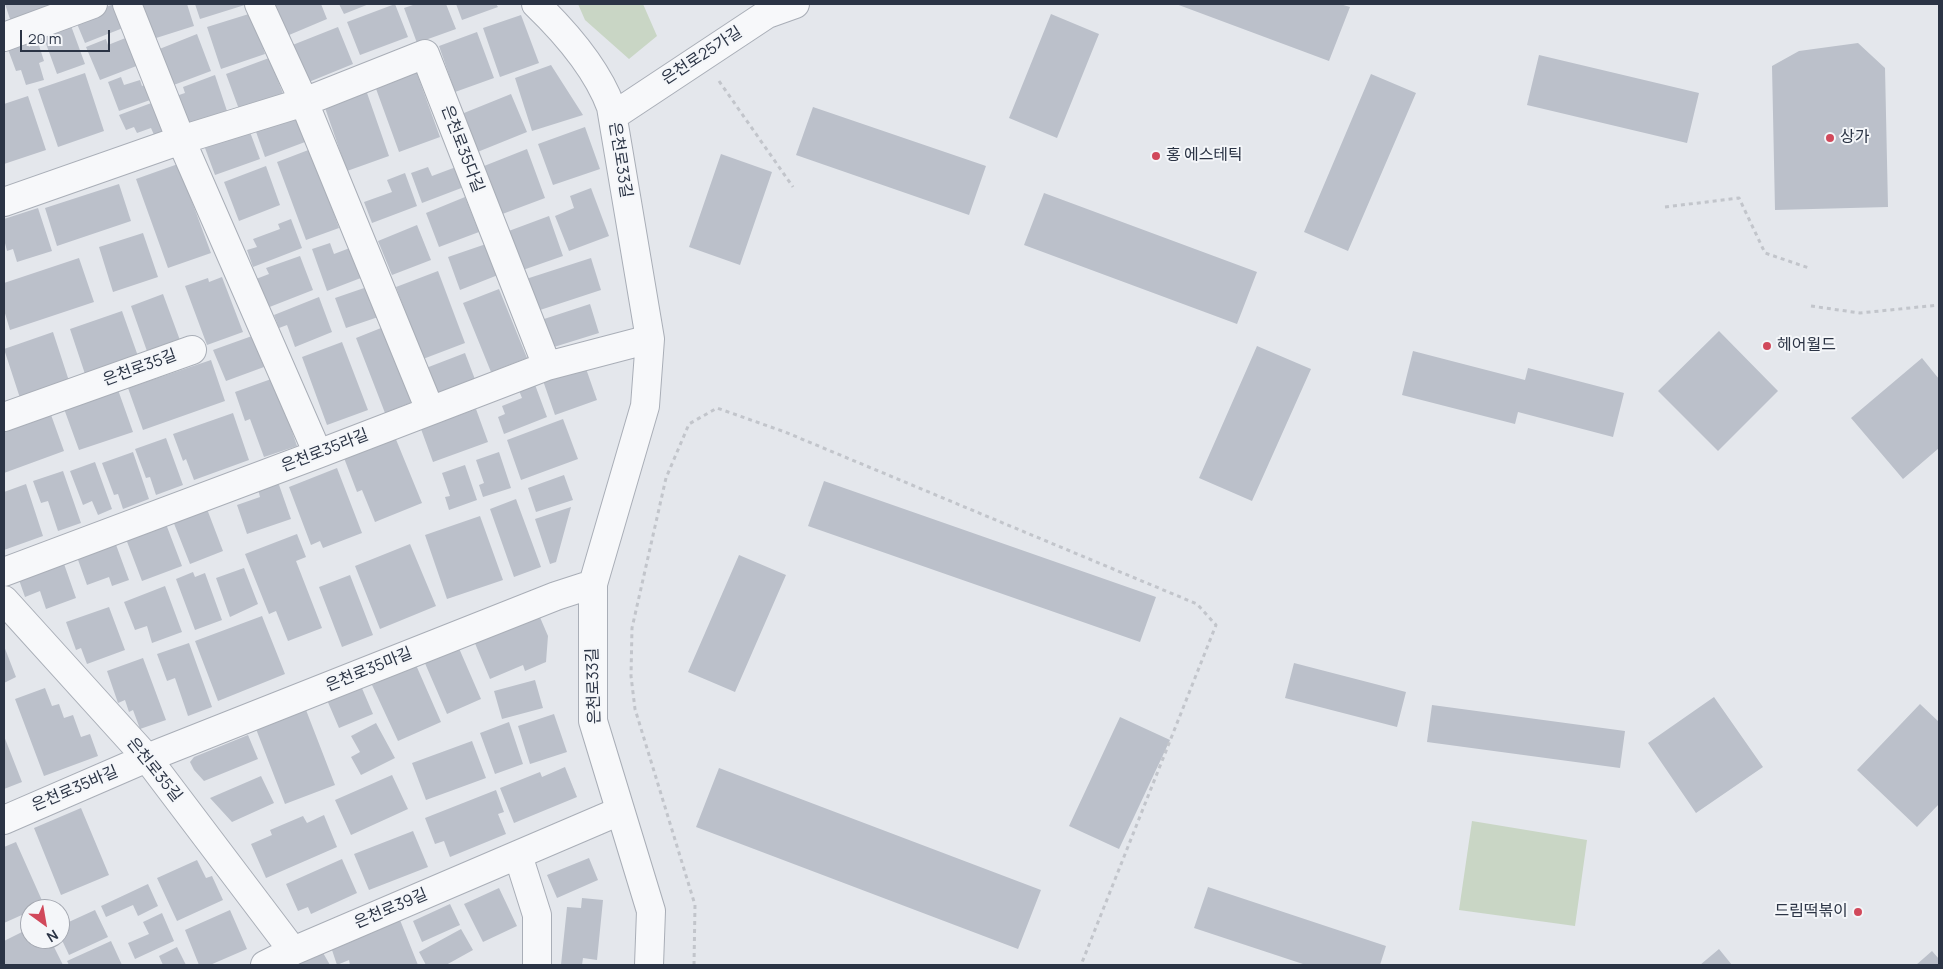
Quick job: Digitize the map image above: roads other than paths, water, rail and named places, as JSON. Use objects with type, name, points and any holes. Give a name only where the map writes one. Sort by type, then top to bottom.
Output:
[{"type":"street","points":[[4,37],[93,4]]},
{"type":"street","points":[[127,4],[181,140],[318,454]]},
{"type":"street","points":[[259,4],[304,102],[430,410]]},
{"type":"street","name":"은천로33길","points":[[536,4],[580,55],[604,91],[613,116],[650,339],[645,406],[593,584],[593,721],[651,911],[649,965]]},
{"type":"street","name":"은천로25가길","points":[[613,116],[767,14],[795,4]]},
{"type":"street","name":"은천로35다길","points":[[4,202],[181,140],[304,102],[425,54],[547,366]]},
{"type":"street","name":"은천로35라길","points":[[4,572],[547,366],[650,339]]},
{"type":"street","name":"은천로35길","points":[[4,417],[192,350]]},
{"type":"street","name":"은천로35마길","points":[[147,758],[556,596],[593,584]]},
{"type":"street","name":"은천로35길","points":[[4,600],[147,758],[293,951]]},
{"type":"street","name":"은천로35바길","points":[[4,820],[147,758]]},
{"type":"street","name":"은천로39길","points":[[265,965],[293,951],[620,811]]},
{"type":"street","points":[[518,855],[536,915],[537,965]]},
{"type":"place","name":"상가","points":[[1830,138]]},
{"type":"place","name":"홍 에스테틱","points":[[1156,156]]},
{"type":"place","name":"헤어월드","points":[[1767,346]]},
{"type":"place","name":"드림떡볶이","points":[[1858,912]]}]
